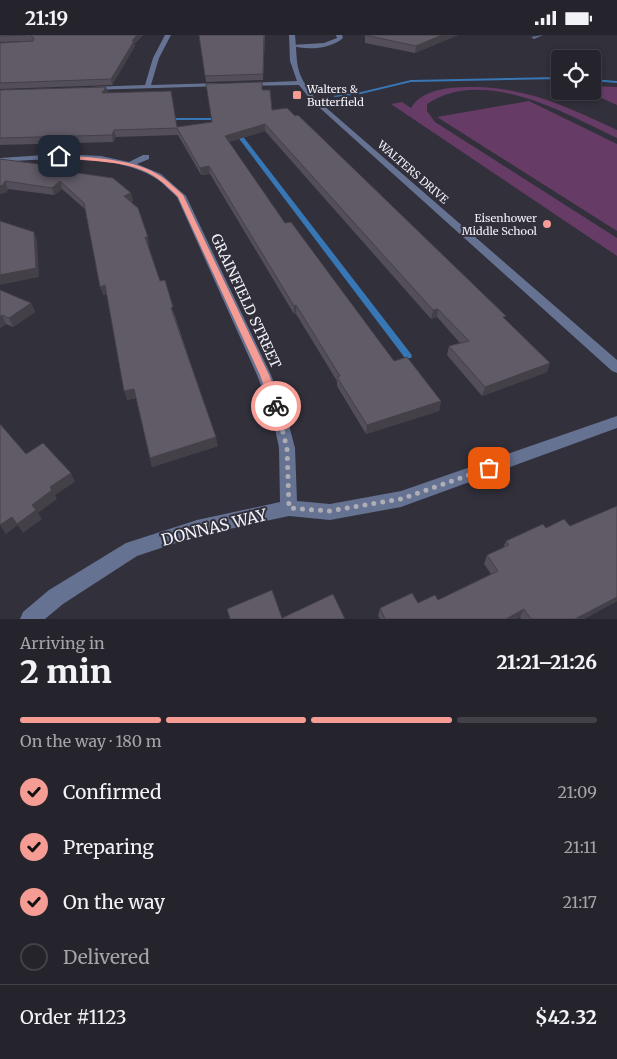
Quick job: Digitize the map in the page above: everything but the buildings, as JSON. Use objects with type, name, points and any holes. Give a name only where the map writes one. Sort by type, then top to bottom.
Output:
[{"type":"street","points":[[147,87],[156,58],[168,35]]},
{"type":"street","name":"WALTERS DRIVE","points":[[292,35],[294,45],[293,62],[301,83],[313,99],[617,367]]},
{"type":"street","points":[[294,45],[329,43],[337,41],[340,38],[339,35]]},
{"type":"street","points":[[534,37],[540,35]]},
{"type":"street","points":[[82,89],[301,83]]},
{"type":"street","name":"GRAINFIELD STREET","points":[[0,160],[59,156],[130,165],[159,177],[181,196],[264,375],[279,414],[287,448],[289,508]]},
{"type":"street","points":[[130,165],[146,157]]},
{"type":"street","name":"DONNAS WAY","points":[[30,619],[56,597],[132,549],[196,528],[289,508],[330,511],[401,499],[617,422]]},
{"type":"shaded area","points":[[601,86],[617,87],[617,105],[601,98]]},
{"type":"shaded area","points":[[480,87],[517,92],[551,101],[617,130],[617,138],[549,106],[524,97],[498,91],[473,90],[449,94],[427,104],[427,111],[435,122],[617,238],[617,256],[391,104],[402,102],[411,108],[424,95],[442,89]]},
{"type":"shaded area","points":[[529,101],[617,144],[617,231],[437,117]]},
{"type":"waterway","points":[[335,96],[361,93],[411,81],[551,78]]},
{"type":"waterway","points":[[601,81],[617,82]]},
{"type":"waterway","points":[[167,119],[221,119]]},
{"type":"waterway","points":[[236,131],[408,356]]},
{"type":"way so far","points":[[276,406],[287,448],[289,508],[330,511],[401,499],[489,468]]},
{"type":"place","name":"Walters & Butterfield","points":[[297,95]]},
{"type":"place","name":"Eisenhower Middle School","points":[[547,224]]},
{"type":"route","points":[[59,156],[130,165],[159,177],[181,196],[264,375],[276,406]]}]
